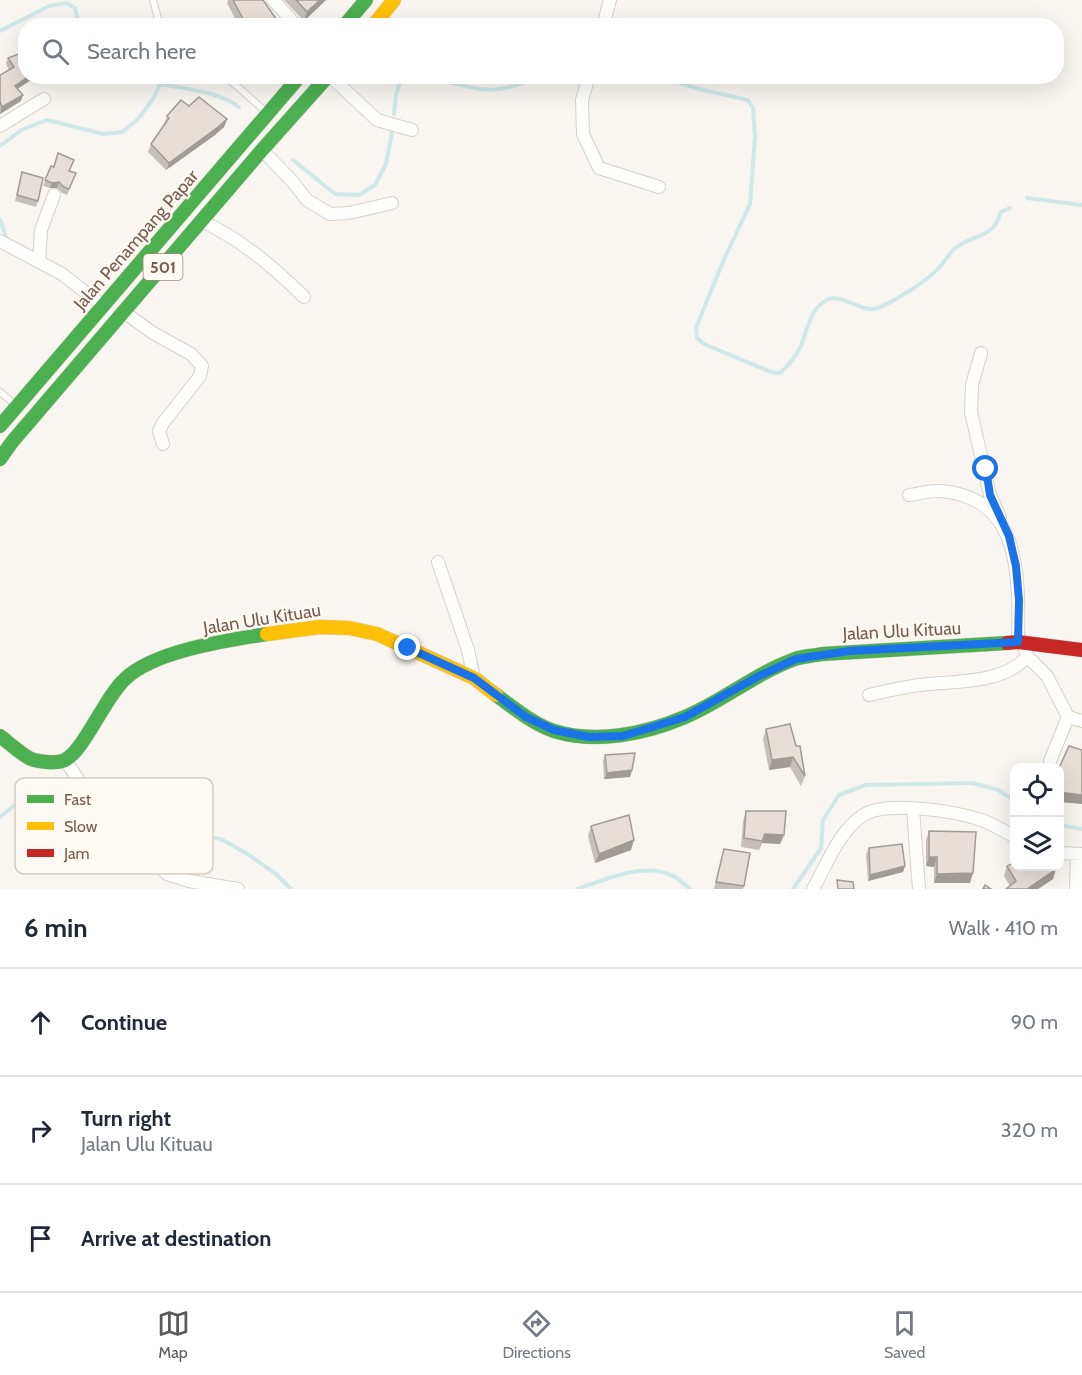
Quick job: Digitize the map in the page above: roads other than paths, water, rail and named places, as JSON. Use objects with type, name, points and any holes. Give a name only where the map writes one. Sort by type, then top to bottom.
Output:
[{"type":"street","points":[[273,0],[290,18]]},
{"type":"street","points":[[351,18],[366,0]]},
{"type":"street","points":[[379,18],[394,0]]},
{"type":"street","points":[[605,18],[610,0]]},
{"type":"street","name":"Jalan Penampang Papar","points":[[0,426],[293,84]]},
{"type":"street","name":"Jalan Penampang Papar","points":[[0,459],[12,442],[262,150],[322,84]]},
{"type":"street","points":[[338,84],[377,120],[412,130]]},
{"type":"street","points":[[587,84],[582,100],[583,134],[599,168],[659,187]]},
{"type":"street","points":[[284,95],[292,101],[315,91]]},
{"type":"street","points":[[0,126],[44,99]]},
{"type":"street","points":[[262,150],[292,181],[306,200],[330,214],[349,213],[392,203]]},
{"type":"street","points":[[39,262],[41,230],[54,195]]},
{"type":"street","points":[[202,221],[267,261],[304,297]]},
{"type":"street","points":[[0,241],[62,274],[103,306]]},
{"type":"street","points":[[124,312],[153,333],[191,354],[202,366],[200,376],[163,423],[159,431],[163,444]]},
{"type":"street","points":[[869,694],[917,685],[965,681],[999,674],[1020,664],[1022,647],[1016,566],[1009,536],[990,495],[971,411],[972,385],[981,352]]},
{"type":"street","points":[[909,495],[939,491],[977,501],[992,512],[1009,536]]},
{"type":"street","points":[[438,562],[468,650],[474,678]]},
{"type":"street","name":"Jalan Ulu Kituau","points":[[65,760],[79,746],[125,678],[155,660],[240,638],[320,627],[349,628],[377,634],[474,678],[526,717],[554,730],[589,737],[623,736],[685,717],[759,676],[796,659],[849,651],[1022,647],[1082,650]]},
{"type":"street","points":[[1022,647],[1047,676],[1068,717],[1082,721]]},
{"type":"street","points":[[1050,761],[1068,717]]},
{"type":"street","points":[[0,735],[31,759],[52,762],[65,760],[77,778]]},
{"type":"street","points":[[913,809],[919,889]]},
{"type":"street","points":[[813,889],[840,840],[852,824],[872,810],[913,809],[959,815],[981,820],[1010,834]]},
{"type":"street","points":[[1064,853],[1079,855],[1076,889]]},
{"type":"street","points":[[167,874],[189,881],[238,889]]},
{"type":"lane","points":[[153,0],[158,18]]},
{"type":"lane","points":[[234,84],[268,114]]},
{"type":"lane","points":[[0,392],[17,405]]},
{"type":"waterway","points":[[25,18],[49,6],[67,3],[75,8],[77,18]]},
{"type":"waterway","points":[[0,31],[18,22]]},
{"type":"waterway","points":[[160,84],[211,94],[239,107]]},
{"type":"waterway","points":[[0,146],[23,129],[47,120],[103,134],[122,132],[138,119],[153,99],[160,84]]},
{"type":"waterway","points":[[394,114],[400,84]]},
{"type":"waterway","points":[[457,84],[494,90],[521,84]]},
{"type":"waterway","points":[[683,84],[748,100],[753,108],[755,137],[750,204],[696,328],[697,338],[704,344],[771,372],[780,373],[794,358],[811,318],[822,303],[836,298],[864,308],[871,309],[885,305],[927,279],[960,245],[993,228],[1001,212],[1010,208]]},
{"type":"waterway","points":[[293,160],[335,194],[359,195],[375,185],[386,164],[392,133]]},
{"type":"waterway","points":[[1027,198],[1082,205]]},
{"type":"waterway","points":[[0,219],[6,237]]},
{"type":"waterway","points":[[793,889],[821,848],[823,820],[839,795],[866,785],[972,783],[998,790],[1010,798]]},
{"type":"waterway","points":[[0,817],[15,805]]},
{"type":"waterway","points":[[1064,826],[1082,829]]},
{"type":"waterway","points":[[213,838],[221,839],[246,853],[276,874],[291,889]]},
{"type":"waterway","points":[[577,889],[611,877],[648,870],[673,876],[690,889]]}]
